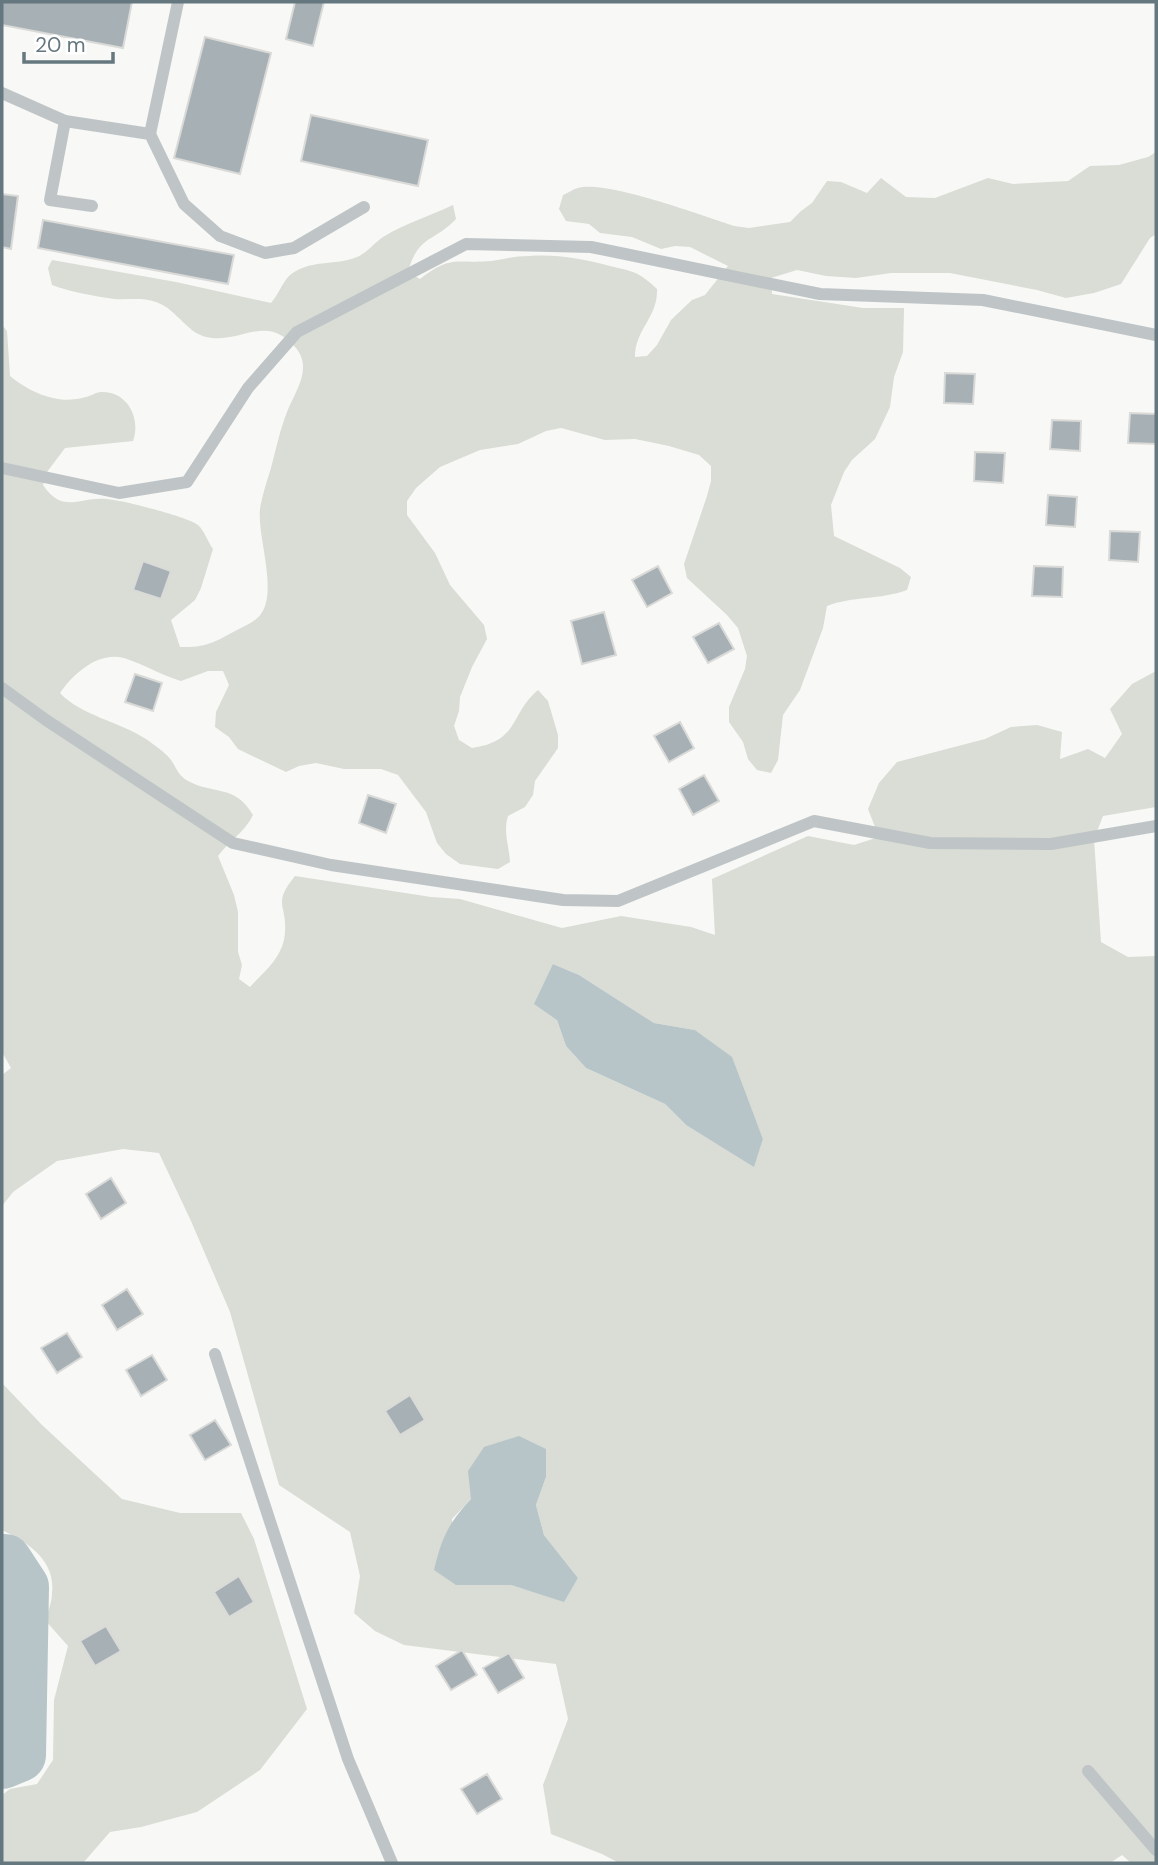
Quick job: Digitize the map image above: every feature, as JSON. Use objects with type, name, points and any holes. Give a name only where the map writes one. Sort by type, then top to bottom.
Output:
[{"type":"lane","points":[[178,2],[150,134],[184,204],[220,236],[265,253],[294,248],[364,207]]},
{"type":"lane","points":[[2,93],[65,121],[150,134]]},
{"type":"lane","points":[[65,121],[50,200],[92,206]]},
{"type":"lane","points":[[2,468],[119,493],[187,481],[248,388],[297,332],[466,244],[591,247],[820,295],[983,300],[1156,335]]},
{"type":"lane","points":[[2,688],[233,843],[331,866],[562,900],[618,901],[814,821],[930,843],[1051,844],[1156,825]]},
{"type":"lane","points":[[215,1354],[348,1759],[391,1863]]},
{"type":"lane","points":[[1088,1771],[1156,1850]]},
{"type":"shaded area","points":[[1156,152],[1156,234],[1150,238],[1121,284],[1094,293],[1066,298],[950,273],[891,273],[856,278],[797,270],[771,278],[772,294],[863,308],[904,308],[903,352],[894,377],[890,407],[875,439],[852,460],[844,472],[831,505],[834,536],[900,568],[911,577],[907,590],[827,606],[823,628],[800,690],[783,715],[778,760],[771,773],[757,770],[748,759],[743,742],[729,722],[729,707],[745,669],[747,656],[738,628],[687,578],[684,564],[707,496],[711,466],[699,455],[669,446],[635,439],[605,440],[561,428],[546,431],[518,444],[480,450],[440,467],[416,488],[407,501],[407,515],[435,553],[450,585],[484,625],[487,639],[460,697],[454,726],[459,740],[472,748],[498,740],[512,726],[538,690],[548,701],[558,735],[558,748],[535,781],[533,795],[525,807],[508,816],[506,833],[510,862],[498,869],[460,864],[446,854],[437,843],[426,812],[398,775],[381,769],[344,769],[316,763],[286,772],[238,749],[229,737],[215,727],[216,712],[229,685],[223,671],[208,671],[181,681],[124,658],[105,658],[79,672],[60,693],[89,713],[146,739],[169,757],[185,779],[231,794],[246,805],[253,815],[218,856],[238,912],[238,952],[242,965],[239,979],[250,987],[273,962],[284,941],[282,899],[295,876],[460,899],[562,928],[621,916],[691,927],[715,935],[712,879],[808,836],[854,845],[879,837],[868,809],[879,783],[897,762],[985,739],[1011,727],[1037,725],[1062,732],[1060,759],[1088,749],[1105,758],[1122,734],[1110,709],[1132,684],[1156,671],[1156,807],[1103,816],[1094,839],[1101,942],[1128,957],[1156,956],[1156,1863],[1131,1863],[1122,1855],[1110,1863],[619,1863],[551,1834],[543,1785],[568,1719],[556,1664],[404,1645],[375,1631],[354,1613],[360,1576],[350,1532],[279,1485],[230,1312],[159,1153],[123,1149],[57,1161],[13,1192],[2,1206],[2,1075],[11,1068],[2,1052],[2,325],[7,331],[10,376],[30,390],[61,400],[78,399],[99,392],[110,393],[119,396],[130,408],[135,424],[133,441],[65,448],[47,472],[43,485],[50,494],[65,502],[115,500],[169,514],[198,525],[213,549],[195,600],[171,620],[180,647],[205,645],[257,619],[266,604],[268,591],[260,509],[282,426],[301,380],[301,356],[285,338],[275,333],[256,331],[212,338],[196,333],[156,302],[98,297],[52,285],[48,268],[52,260],[176,282],[271,303],[289,276],[296,271],[357,257],[391,232],[453,205],[456,219],[416,251],[408,272],[420,279],[447,263],[491,261],[519,256],[560,256],[630,271],[640,275],[657,289],[654,308],[636,347],[635,357],[647,356],[657,345],[671,320],[692,300],[705,295],[728,266],[690,247],[661,249],[632,237],[600,233],[589,224],[566,221],[559,209],[563,195],[574,189],[610,189],[678,207],[734,226],[749,228],[790,222],[812,203],[827,181],[841,182],[867,193],[881,178],[906,197],[935,198],[988,178],[1013,184],[1068,181],[1090,166],[1119,165]],"holes":[[[553,964],[579,975],[654,1023],[695,1030],[731,1057],[763,1139],[754,1166],[686,1125],[665,1104],[586,1068],[566,1046],[557,1020]],[[546,1477],[536,1505],[544,1535],[578,1578],[564,1601],[511,1585],[456,1585],[452,1519],[471,1499]]]},
{"type":"shaded area","points":[[553,964],[579,975],[654,1023],[695,1030],[732,1057],[763,1139],[754,1167],[686,1125],[665,1104],[586,1068],[566,1046],[557,1020],[534,1004]]},
{"type":"shaded area","points":[[2,1383],[42,1425],[122,1499],[180,1513],[241,1513],[254,1539],[307,1709],[260,1770],[197,1812],[110,1832],[83,1863],[2,1863],[2,1795],[10,1789],[37,1784],[53,1760],[54,1700],[68,1646],[45,1620],[51,1600],[52,1582],[45,1562],[21,1540],[2,1530]]},
{"type":"shaded area","points":[[519,1436],[546,1449],[546,1477],[536,1505],[544,1535],[578,1578],[564,1602],[511,1585],[456,1585],[434,1570],[447,1532],[471,1499],[468,1471],[484,1447]]},
{"type":"building","points":[[2,2],[132,2],[123,48],[2,25]]},
{"type":"building","points":[[295,2],[324,2],[313,46],[286,39]]},
{"type":"building","points":[[205,37],[271,53],[240,174],[174,158]]},
{"type":"building","points":[[311,115],[428,140],[418,186],[301,161]]},
{"type":"building","points":[[2,194],[18,196],[11,249],[2,247]]},
{"type":"building","points":[[43,220],[234,255],[228,284],[38,248]]},
{"type":"building","points":[[945,373],[975,374],[973,404],[944,403]]},
{"type":"building","points":[[1130,413],[1156,414],[1156,444],[1128,443]]},
{"type":"building","points":[[1052,420],[1081,421],[1080,451],[1050,449]]},
{"type":"building","points":[[975,452],[1005,453],[1003,483],[974,481]]},
{"type":"building","points":[[1048,495],[1077,497],[1075,527],[1046,525]]},
{"type":"building","points":[[1110,531],[1140,532],[1138,562],[1109,560]]},
{"type":"building","points":[[143,561],[171,571],[161,599],[133,590]]},
{"type":"building","points":[[658,566],[672,593],[647,607],[632,580]]},
{"type":"building","points":[[1034,566],[1063,567],[1062,597],[1032,596]]},
{"type":"building","points":[[604,612],[616,655],[582,664],[571,621]]},
{"type":"building","points":[[719,623],[734,649],[708,663],[693,637]]},
{"type":"building","points":[[135,674],[162,683],[153,711],[125,702]]},
{"type":"building","points":[[680,722],[694,748],[669,762],[654,736]]},
{"type":"building","points":[[704,775],[719,801],[693,815],[679,789]]},
{"type":"building","points":[[368,795],[396,804],[386,833],[359,823]]},
{"type":"building","points":[[111,1178],[126,1203],[101,1219],[86,1194]]},
{"type":"building","points":[[127,1289],[143,1314],[117,1330],[102,1305]]},
{"type":"building","points":[[67,1333],[82,1357],[57,1373],[41,1348]]},
{"type":"building","points":[[152,1355],[167,1380],[141,1396],[126,1370]]},
{"type":"building","points":[[410,1395],[425,1420],[400,1435],[385,1411]]},
{"type":"building","points":[[215,1420],[231,1445],[205,1460],[190,1435]]},
{"type":"building","points":[[239,1576],[254,1602],[229,1617],[214,1592]]},
{"type":"building","points":[[106,1626],[121,1651],[95,1666],[80,1641]]},
{"type":"building","points":[[462,1650],[477,1675],[451,1690],[436,1666]]},
{"type":"building","points":[[509,1653],[524,1678],[498,1693],[483,1668]]},
{"type":"building","points":[[487,1774],[502,1799],[477,1814],[461,1789]]},
{"type":"waterway","points":[[2,1561],[5,1561],[22,1587],[19,1755],[2,1762]]}]
